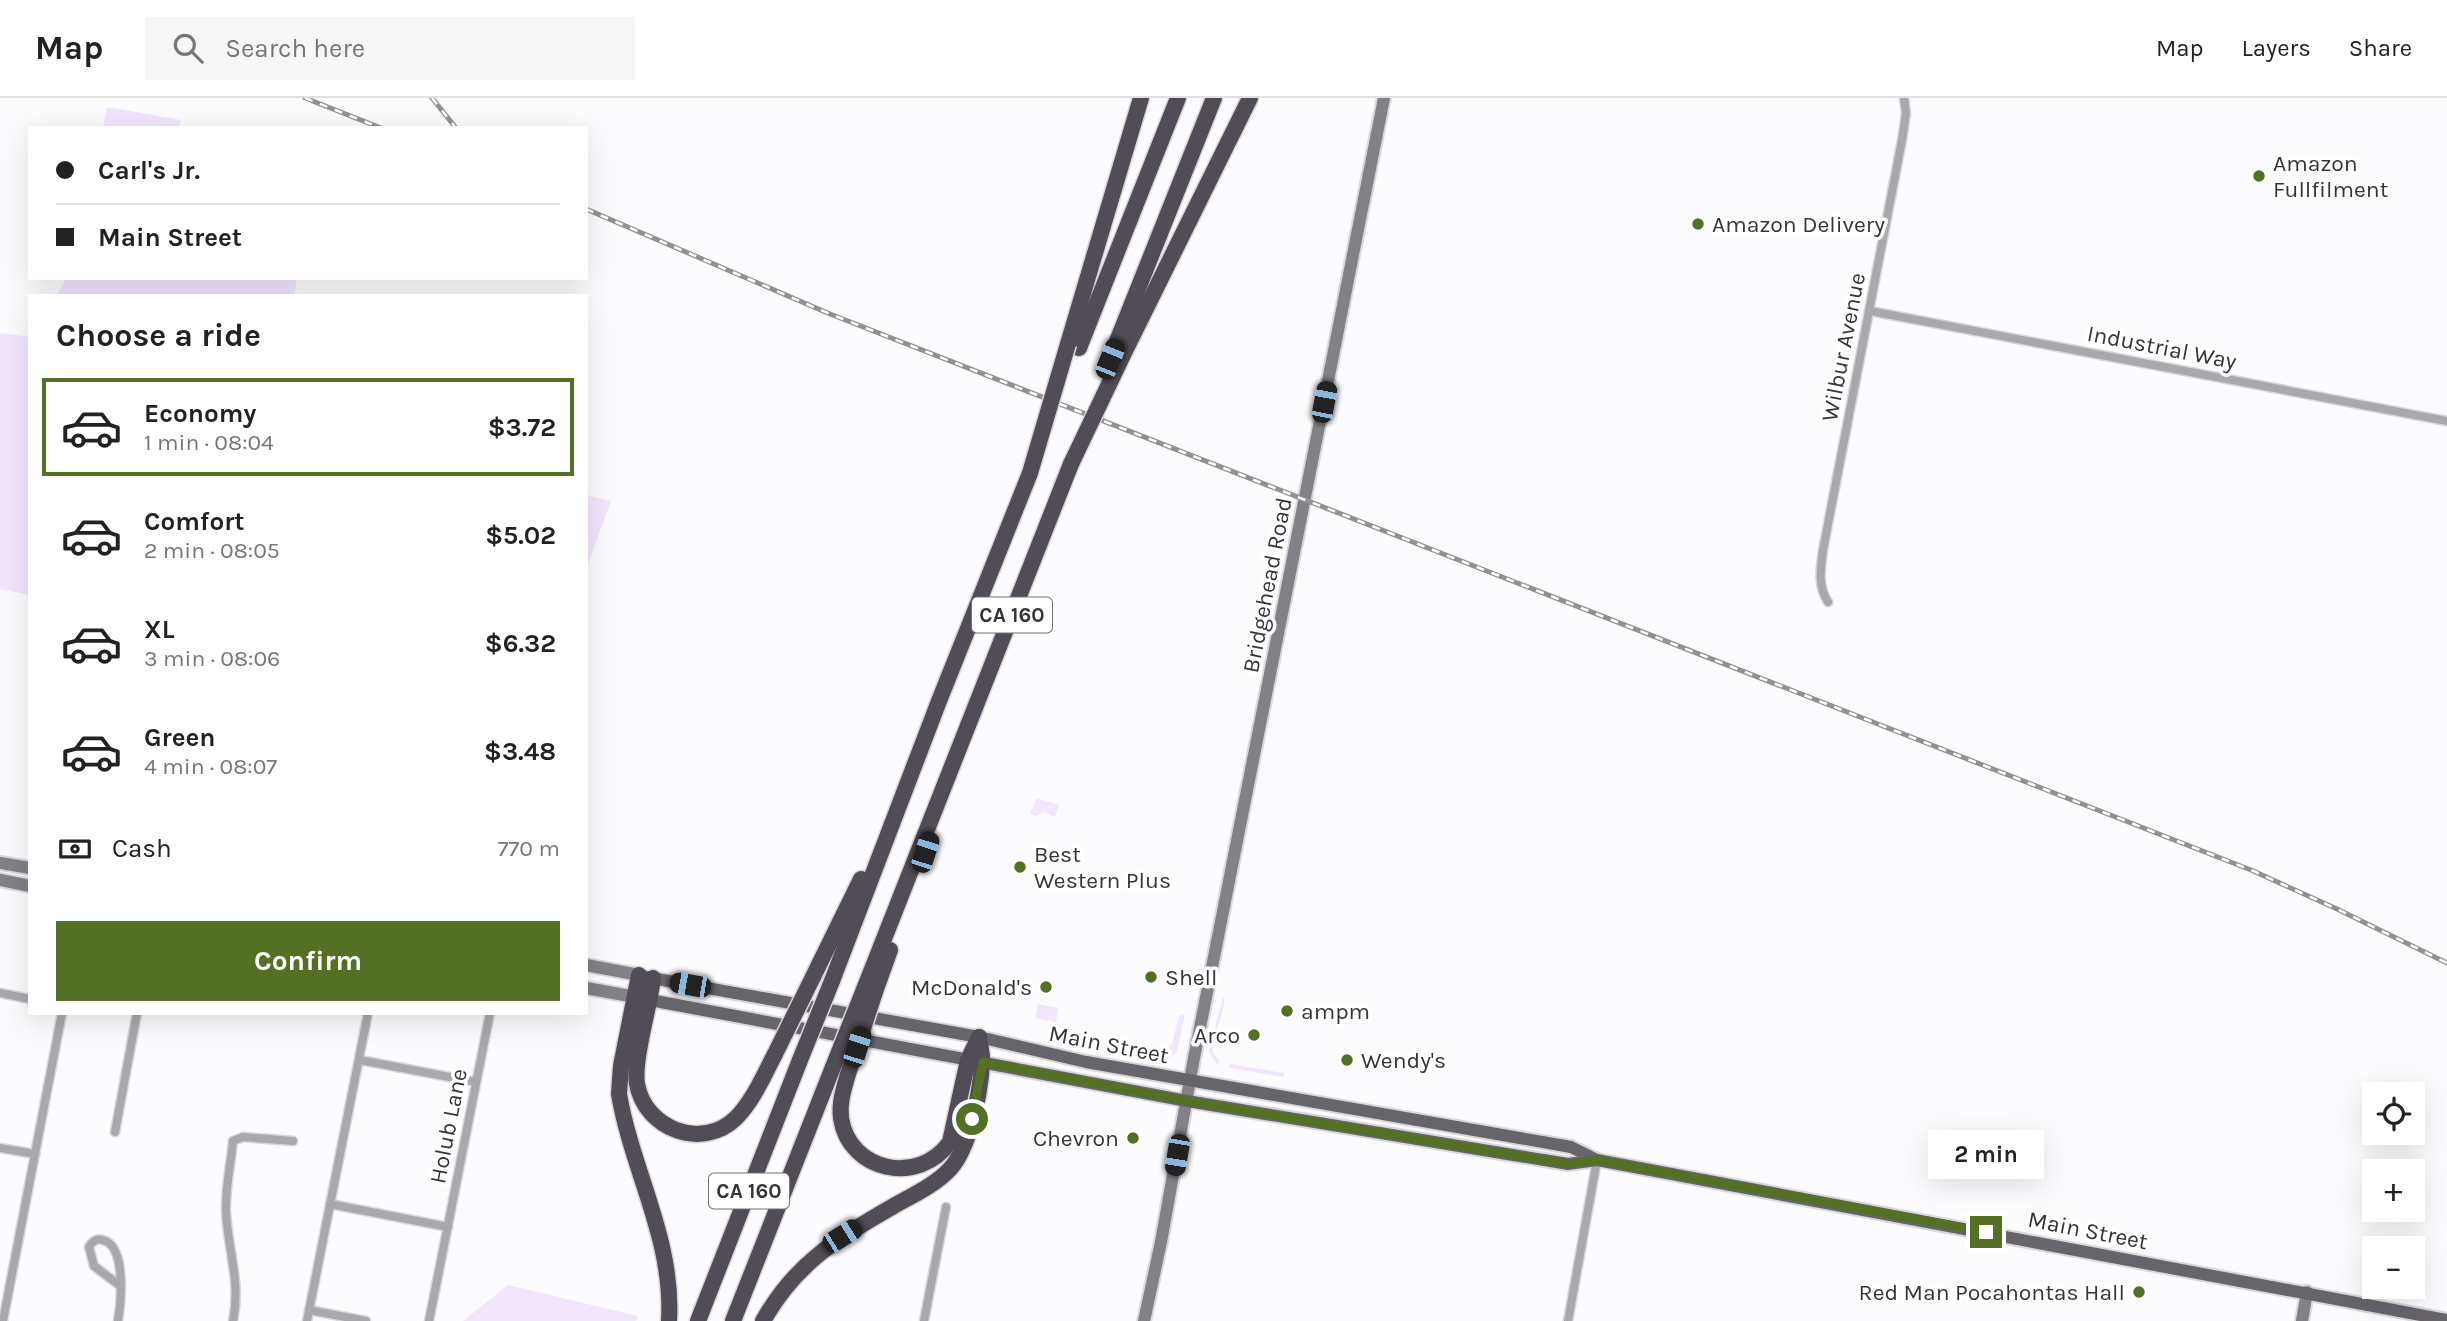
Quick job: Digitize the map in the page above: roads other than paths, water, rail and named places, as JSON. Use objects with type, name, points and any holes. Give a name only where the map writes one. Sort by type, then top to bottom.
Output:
[{"type":"highway","points":[[1074,346],[1141,98]]},
{"type":"highway","name":"CA 160","points":[[698,1321],[1030,473],[1074,346],[1178,98]]},
{"type":"highway","points":[[1116,358],[1214,98]]},
{"type":"highway","points":[[1116,358],[1250,98]]},
{"type":"highway","name":"CA 160","points":[[733,1321],[841,1071],[952,765],[1071,464],[1116,358]]},
{"type":"highway","points":[[646,977],[636,1080],[643,1103],[660,1123],[672,1129],[686,1134],[711,1132],[736,1118],[775,1054],[870,859],[923,722],[939,701]]},
{"type":"highway","points":[[643,999],[621,1066],[619,1094],[666,1258],[670,1289],[669,1321]]},
{"type":"highway","points":[[763,1321],[780,1292],[814,1256],[858,1226],[926,1187],[953,1165],[964,1148],[968,1135],[979,1037]]},
{"type":"highway","points":[[841,1071],[842,1119],[850,1142],[859,1152],[880,1165],[905,1169],[932,1161],[950,1142],[975,1061]]},
{"type":"main road","name":"Main Street","points":[[646,977],[979,1037],[1086,1062],[1572,1147],[1597,1160],[2447,1320]]},
{"type":"main road","name":"Main Street","points":[[643,999],[1187,1101],[1568,1164],[1597,1160]]},
{"type":"street","name":"Bridgehead Road","points":[[1144,1321],[1384,98]]},
{"type":"street","name":"Wilbur Avenue","points":[[1828,602],[1823,593],[1820,575],[1823,550],[1902,141],[1906,114],[1903,98]]},
{"type":"street","name":"Industrial Way","points":[[1870,311],[2447,421]]},
{"type":"street","points":[[0,863],[28,868]]},
{"type":"street","points":[[0,880],[28,886]]},
{"type":"street","points":[[588,965],[646,977]]},
{"type":"street","points":[[588,988],[643,999]]},
{"type":"street","points":[[0,993],[28,999]]},
{"type":"street","points":[[3,1321],[62,1015]]},
{"type":"street","points":[[115,1132],[137,1015]]},
{"type":"street","points":[[307,1321],[368,1015]]},
{"type":"street","name":"Holub Lane","points":[[429,1321],[490,1015]]},
{"type":"street","points":[[360,1059],[476,1082]]},
{"type":"street","points":[[233,1321],[237,1293],[226,1201],[233,1140],[243,1137],[293,1141]]},
{"type":"street","points":[[0,1148],[35,1154]]},
{"type":"street","points":[[1568,1321],[1597,1160]]},
{"type":"street","points":[[330,1204],[447,1227]]},
{"type":"street","points":[[924,1321],[946,1207]]},
{"type":"street","points":[[118,1321],[122,1298],[119,1285],[121,1270],[113,1249],[104,1240],[95,1240],[89,1247],[94,1266],[119,1285]]},
{"type":"street","points":[[2302,1321],[2308,1292]]},
{"type":"street","points":[[309,1310],[366,1321]]},
{"type":"railway","points":[[305,98],[376,126]]},
{"type":"railway","points":[[432,98],[454,126]]},
{"type":"railway","points":[[588,210],[830,314],[2251,870],[2447,963]]},
{"type":"place","name":"Amazon Fullfilment","points":[[2259,176]]},
{"type":"place","name":"Amazon Delivery","points":[[1698,224]]},
{"type":"place","name":"Best Western Plus","points":[[1020,867]]},
{"type":"place","name":"Shell","points":[[1151,977]]},
{"type":"place","name":"McDonald's","points":[[1046,987]]},
{"type":"place","name":"ampm","points":[[1287,1011]]},
{"type":"place","name":"Arco","points":[[1254,1035]]},
{"type":"place","name":"Wendy's","points":[[1347,1060]]},
{"type":"place","name":"Chevron","points":[[1133,1138]]},
{"type":"place","name":"Red Man Pocahontas Hall","points":[[2139,1292]]}]
